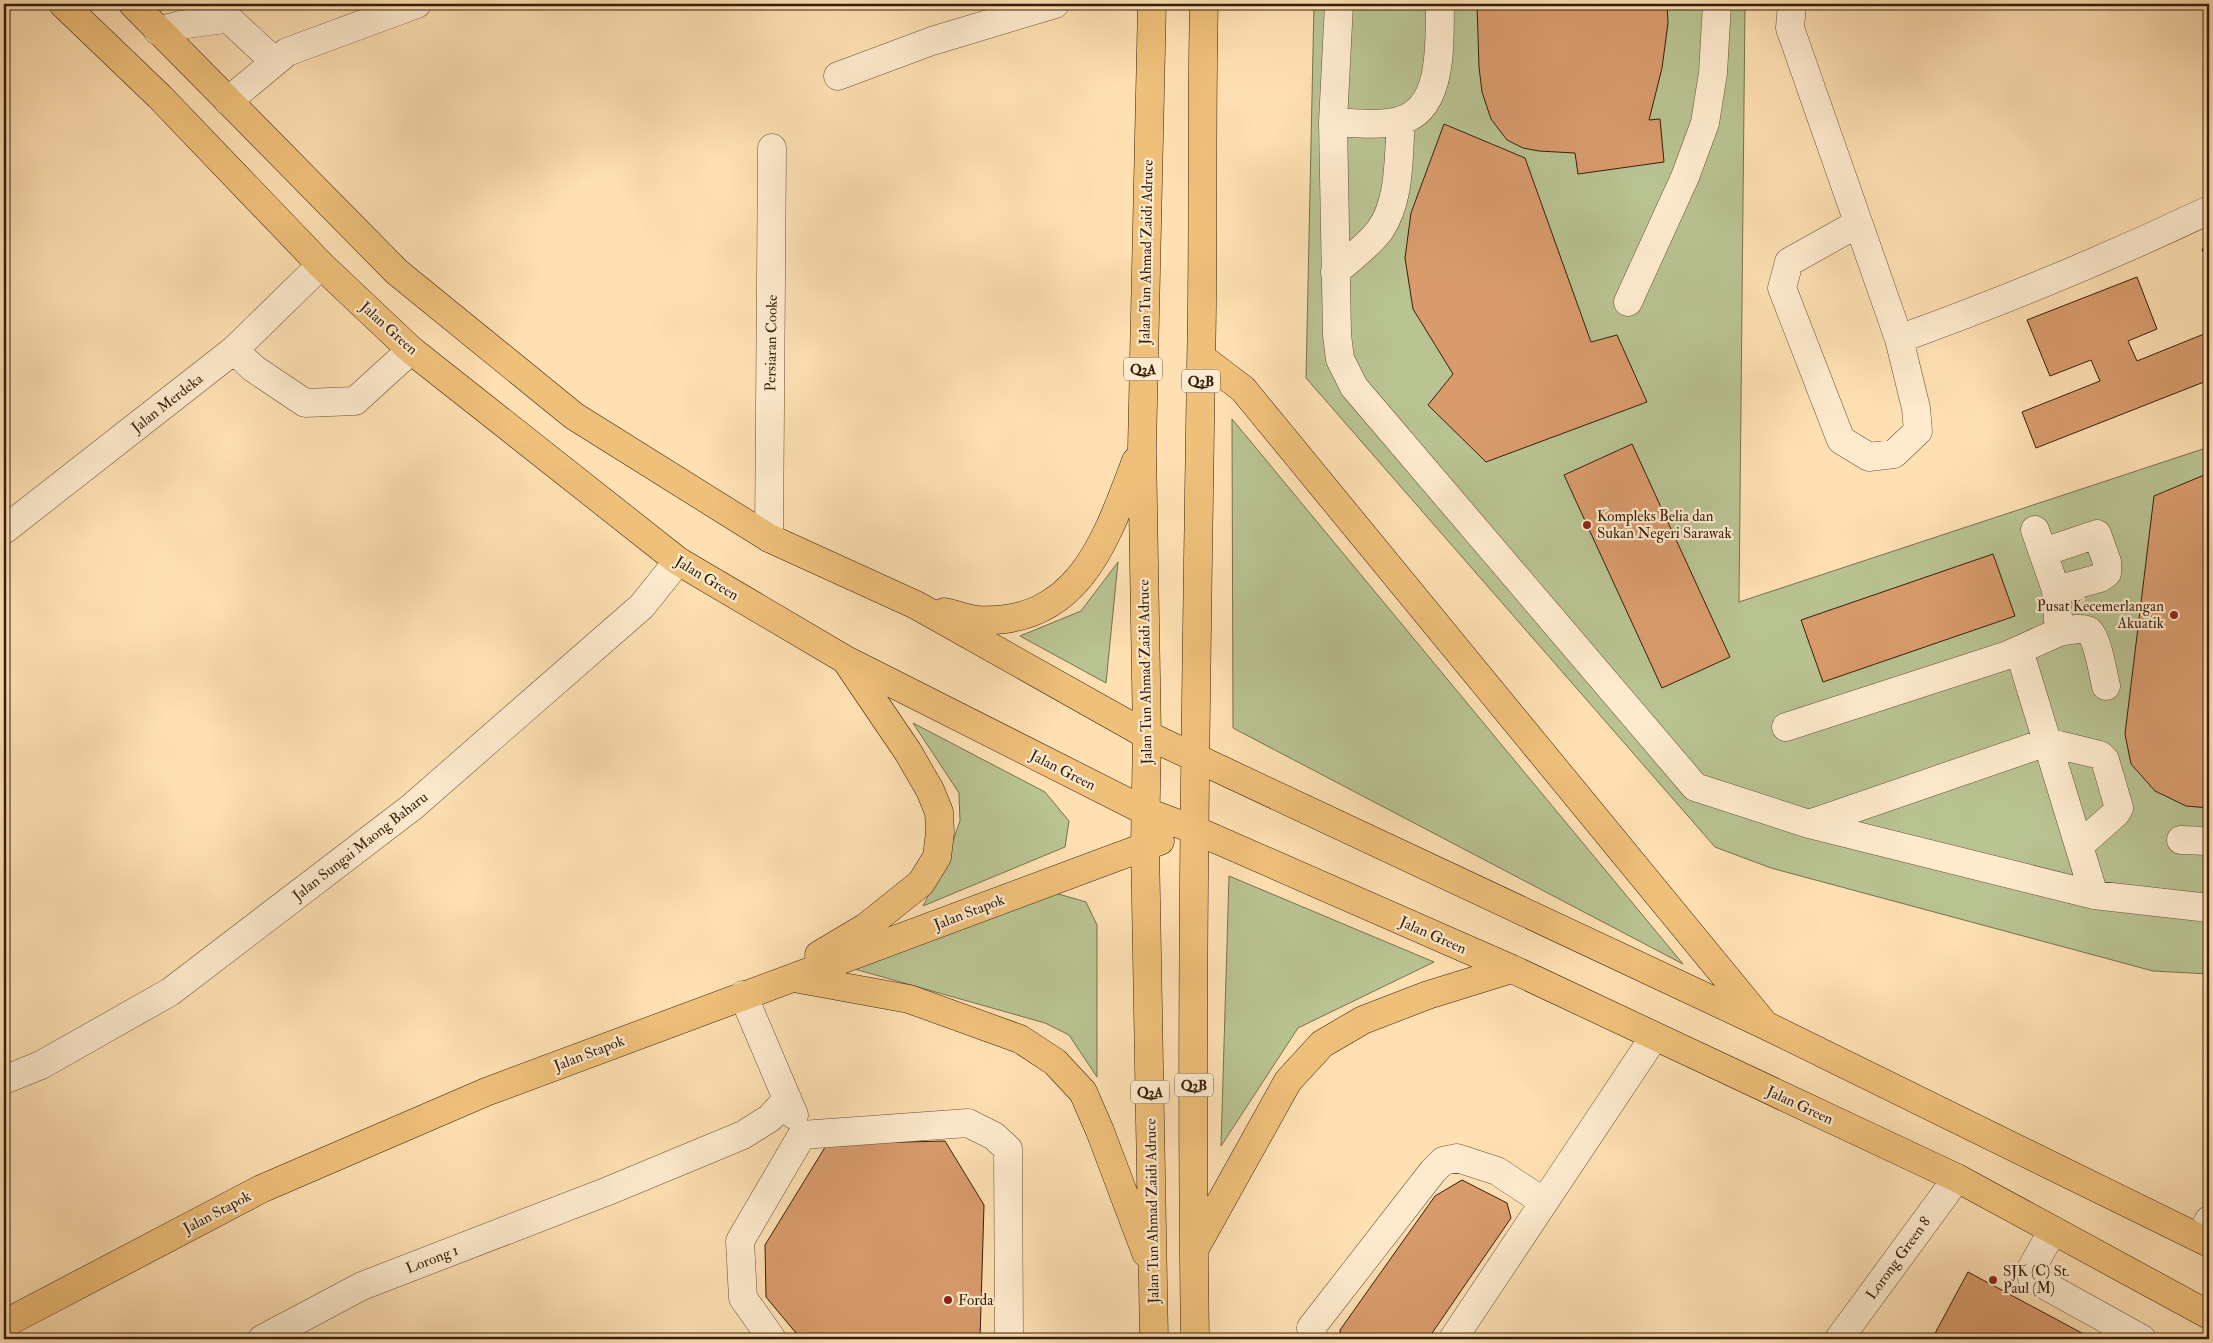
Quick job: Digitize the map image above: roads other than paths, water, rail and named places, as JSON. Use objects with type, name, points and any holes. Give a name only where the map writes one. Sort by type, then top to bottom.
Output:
[{"type":"main road","name":"Jalan Green","points":[[62,4],[160,97],[320,265],[411,350],[678,561],[846,660],[1146,812],[1194,830],[1512,970],[1957,1178],[2209,1315]]},
{"type":"main road","points":[[133,4],[397,272],[574,416],[769,538],[916,605],[1147,735],[1194,758],[2206,1234]]},
{"type":"main road","name":"Jalan Tun Ahmad Zaidi Adruce","points":[[1152,4],[1142,448],[1147,735],[1145,845],[1154,1339]]},
{"type":"main road","name":"Q3B","points":[[1195,1339],[1193,1252],[1194,758],[1202,358],[1201,217],[1204,4]]},
{"type":"main road","points":[[1202,358],[1243,389],[1766,1026]]},
{"type":"main road","points":[[916,605],[977,620],[1021,617],[1052,604],[1076,580],[1100,549],[1142,448]]},
{"type":"main road","points":[[754,991],[866,927],[921,883],[937,857],[940,832],[939,812],[930,790],[908,752],[846,660]]},
{"type":"main road","name":"Jalan Stapok","points":[[4,1324],[261,1189],[486,1092],[1145,845],[1194,830]]},
{"type":"main road","points":[[1193,1252],[1288,1081],[1322,1044],[1364,1020],[1428,995],[1512,970]]},
{"type":"main road","points":[[794,978],[909,999],[1020,1039],[1055,1062],[1083,1092],[1100,1131],[1154,1273]]},
{"type":"street","points":[[228,100],[287,52],[417,4]]},
{"type":"street","points":[[838,76],[932,40],[1056,4]]},
{"type":"street","points":[[1339,4],[1333,122],[1335,272],[1340,359],[1354,387],[1695,787],[1809,824],[2094,895],[2209,908]]},
{"type":"street","points":[[1333,122],[1384,124],[1401,121],[1415,113],[1424,104],[1436,79],[1440,4]]},
{"type":"street","points":[[1628,302],[1685,177],[1705,123],[1713,73],[1717,4]]},
{"type":"street","points":[[1792,4],[1790,28],[1857,224],[1899,339],[1916,408],[1918,431],[1894,454],[1869,457],[1841,440],[1782,288],[1789,262],[1857,224]]},
{"type":"street","points":[[158,31],[180,25],[225,19],[232,22],[275,62]]},
{"type":"street","points":[[1335,272],[1380,230],[1391,207],[1397,178],[1401,121]]},
{"type":"street","name":"Persiaran Cooke","points":[[769,538],[772,148]]},
{"type":"street","points":[[1899,339],[1969,313],[2158,234],[2209,210]]},
{"type":"street","name":"Jalan Merdeka","points":[[4,530],[234,350],[320,265]]},
{"type":"street","points":[[234,350],[253,368],[305,403],[355,401],[411,350]]},
{"type":"street","points":[[2056,590],[2100,578],[2107,572],[2107,562],[2097,534],[2040,541],[2056,590],[2059,632]]},
{"type":"street","name":"Jalan Sungai Maong Baharu","points":[[4,1080],[42,1065],[170,992],[404,813],[642,606],[678,561]]},
{"type":"street","points":[[1786,727],[2008,656],[2059,632],[2085,629],[2091,632],[2095,639],[2106,686]]},
{"type":"street","points":[[2019,650],[2094,895]]},
{"type":"street","points":[[1809,824],[2047,742],[2100,754],[2105,760],[2119,802],[2119,808],[2116,813],[2079,846]]},
{"type":"street","points":[[2181,840],[2209,841]]},
{"type":"street","points":[[754,991],[787,1099],[802,1136]]},
{"type":"street","points":[[1453,1339],[1654,1037]]},
{"type":"street","name":"Lorong 1","points":[[262,1339],[362,1286],[608,1191],[743,1135],[770,1118],[787,1099]]},
{"type":"street","points":[[802,1136],[968,1123],[994,1136],[1008,1149],[1009,1339]]},
{"type":"street","points":[[772,1339],[743,1298],[740,1241],[802,1136]]},
{"type":"street","points":[[1314,1339],[1311,1328],[1433,1171],[1443,1161],[1457,1158],[1497,1171],[1544,1202]]},
{"type":"street","name":"Lorong Green 8","points":[[1838,1339],[1957,1178]]},
{"type":"street","points":[[2053,1230],[2031,1269],[2032,1278],[2142,1339]]},
{"type":"place","name":"Kompleks Belia dan Sukan Negeri Sarawak","points":[[1587,525]]},
{"type":"place","name":"Pusat Kecemerlangan Akuatik","points":[[2174,615]]},
{"type":"place","name":"SJK (C) St. Paul (M)","points":[[1993,1280]]},
{"type":"place","name":"Forda","points":[[948,1300]]}]
